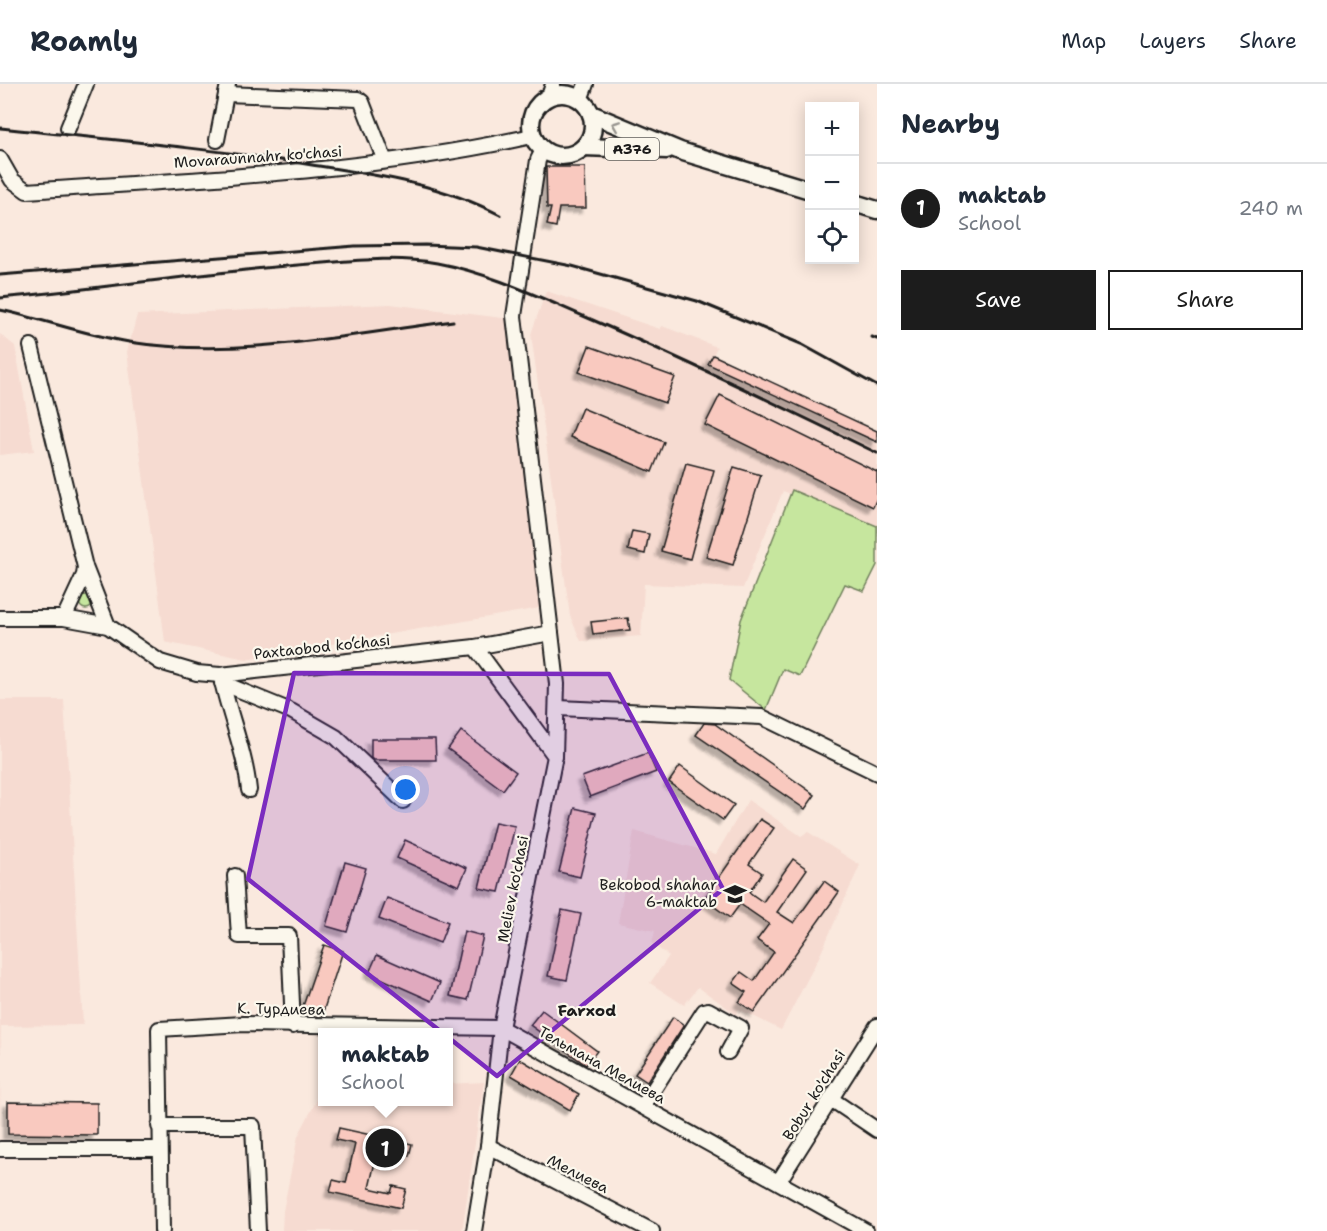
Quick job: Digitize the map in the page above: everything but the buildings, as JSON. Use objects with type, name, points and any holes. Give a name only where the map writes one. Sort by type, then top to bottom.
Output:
[{"type":"main road","points":[[549,88],[580,100],[591,114],[592,132],[584,147],[566,156],[550,154],[543,150],[532,136],[531,118],[549,88]]},
{"type":"main road","name":"A376","points":[[591,114],[680,151]]},
{"type":"main road","name":"A376","points":[[584,147],[680,151]]},
{"type":"main road","points":[[680,151],[805,188]]},
{"type":"main road","points":[[859,205],[877,210]]},
{"type":"street","points":[[68,128],[86,84]]},
{"type":"street","points":[[580,100],[586,84]]},
{"type":"street","points":[[218,140],[227,89],[358,99],[362,102],[385,161]]},
{"type":"street","name":"Movaraunnahr ko'chasi","points":[[0,159],[12,180],[27,191],[338,169],[476,148],[532,136]]},
{"type":"street","name":"Meliev ko'chasi","points":[[501,1028],[555,756],[558,708],[514,315],[536,171],[543,150]]},
{"type":"street","points":[[31,346],[85,567],[108,626]]},
{"type":"street","points":[[64,618],[84,575],[85,567]]},
{"type":"street","points":[[0,618],[64,618],[108,626]]},
{"type":"street","name":"Paxtaobod ko‘chasi","points":[[108,626],[160,662],[221,679],[475,647],[551,633]]},
{"type":"street","points":[[475,647],[555,756]]},
{"type":"street","points":[[221,679],[230,720],[246,764],[249,790]]},
{"type":"street","points":[[221,679],[291,711],[336,737],[403,801]]},
{"type":"street","points":[[558,708],[762,717],[877,773]]},
{"type":"street","points":[[235,876],[239,936],[289,936],[293,1026]]},
{"type":"street","points":[[643,1106],[704,1011],[708,1010],[741,1028],[729,1052]]},
{"type":"street","name":"К. Турдиева","points":[[162,1231],[159,1029],[243,1024],[501,1028]]},
{"type":"street","name":"Bobur ko'chasi","points":[[779,1181],[877,1026]]},
{"type":"street","points":[[474,1231],[488,1146],[501,1028]]},
{"type":"street","name":"Тельмана Мелиева","points":[[501,1028],[866,1231]]},
{"type":"street","points":[[831,1099],[877,1130]]},
{"type":"street","points":[[159,1126],[253,1126],[258,1231]]},
{"type":"street","name":"Мелиева","points":[[488,1146],[652,1231]]},
{"type":"street","points":[[0,1149],[160,1149]]},
{"type":"highlighted area","points":[[294,673],[609,674],[723,889],[497,1076],[248,879]]},
{"type":"shaded area","points":[[546,291],[660,329],[662,326],[717,347],[713,355],[877,431],[877,528],[783,491],[743,588],[644,584],[641,636],[581,641],[570,616],[531,334]]},
{"type":"shaded area","points":[[390,304],[520,320],[551,606],[246,659],[165,642],[127,352],[137,315]]},
{"type":"shaded area","points":[[0,334],[15,346],[34,451],[0,455]]},
{"type":"shaded area","points":[[0,700],[64,700],[83,1025],[1,1026],[0,1139]]},
{"type":"shaded area","name":"Bekobod shahar 6-maktab","points":[[748,800],[801,836],[808,832],[860,865],[820,955],[781,1030],[739,1009],[736,1014],[698,987],[684,1005],[650,983],[669,956],[652,944],[655,931],[618,923],[634,831],[716,854]]},
{"type":"shaded area","points":[[484,1082],[462,1231],[282,1231],[283,1211],[298,1136],[318,1098],[318,1106],[453,1106],[453,1084]]},
{"type":"green space","points":[[792,490],[877,526],[877,565],[864,591],[845,584],[800,676],[783,669],[766,710],[729,680],[741,620]]},
{"type":"green space","points":[[83,595],[89,595],[93,602],[89,609],[83,609],[79,605],[79,599]]},
{"type":"railway","points":[[0,128],[195,149],[360,173],[432,188],[478,204],[500,215]]},
{"type":"railway","points":[[0,275],[355,246],[476,247],[572,266],[697,301],[801,344],[877,386]]},
{"type":"railway","points":[[0,298],[298,265],[385,259],[437,263],[457,267],[514,286],[697,367],[877,453]]},
{"type":"railway","points":[[0,310],[129,342],[169,347],[210,348],[291,343],[453,321]]},
{"type":"railway","points":[[872,337],[877,339]]},
{"type":"place","name":"Bekobod shahar 6-maktab","points":[[735,894]]},
{"type":"place","name":"maktab","points":[[385,1148]]},
{"type":"district","name":"Farxod","points":[[587,1010]]}]
